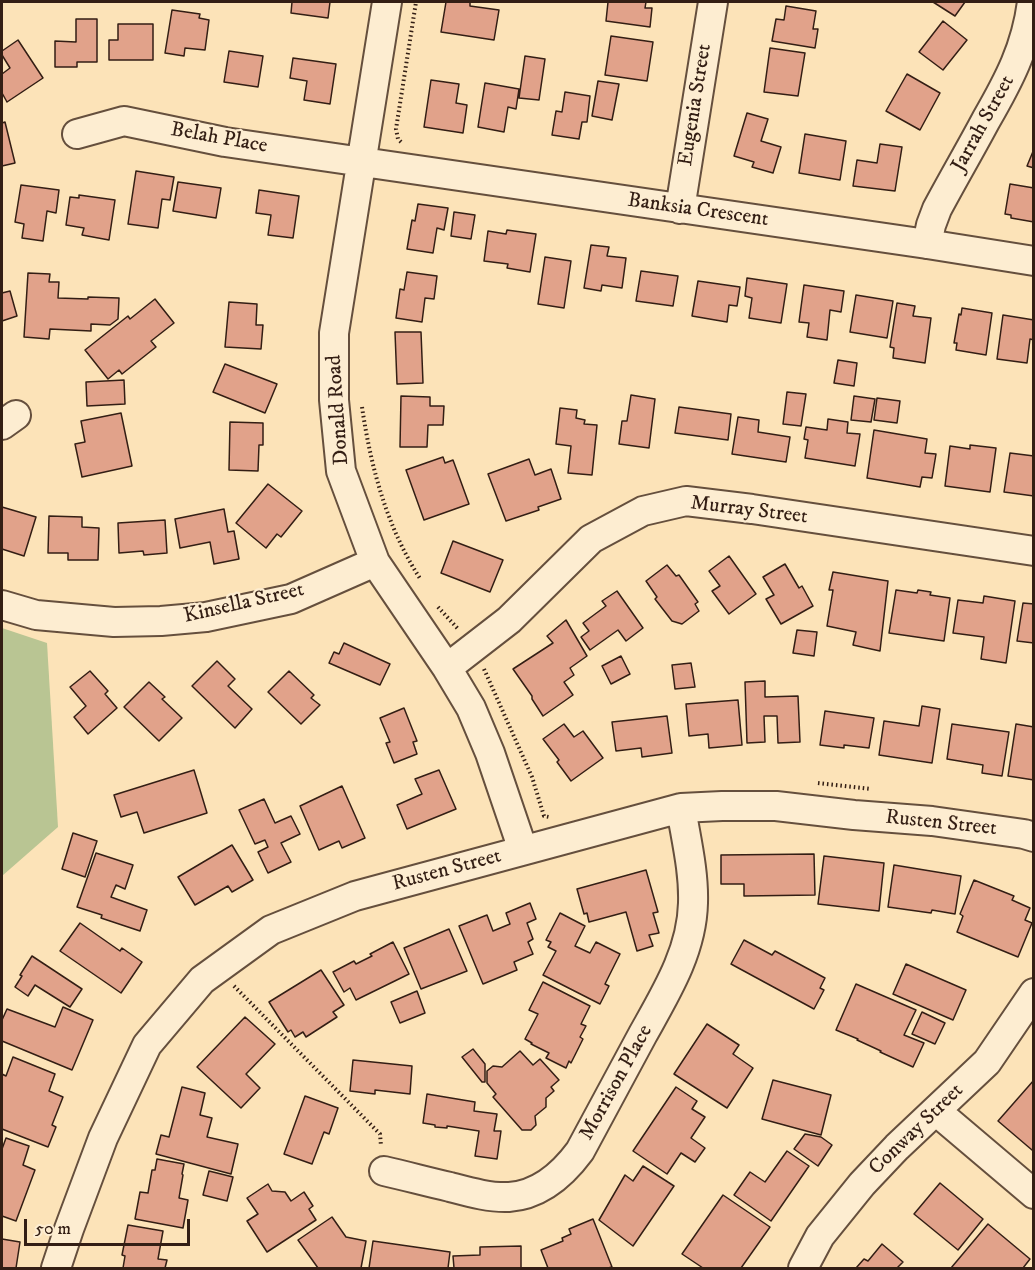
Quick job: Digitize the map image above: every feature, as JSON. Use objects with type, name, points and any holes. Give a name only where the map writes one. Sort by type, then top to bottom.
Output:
[{"type":"street","name":"Donald Road","points":[[387,2],[388,153],[334,333],[334,400],[341,471],[375,562],[447,668],[471,708],[490,753],[523,850]]},
{"type":"street","name":"Eugenia Street","points":[[680,209],[713,2]]},
{"type":"street","name":"Jarrah Street","points":[[927,244],[931,225],[938,209],[1014,69],[1025,38],[1032,2]]},
{"type":"street","name":"Belah Place","points":[[77,134],[124,121],[225,142],[388,153]]},
{"type":"street","name":"Banksia Crescent","points":[[388,153],[680,209],[1034,261]]},
{"type":"street","name":"Murray Street","points":[[447,668],[509,620],[591,539],[643,511],[686,501],[1034,551]]},
{"type":"street","name":"Kinsella Street","points":[[2,605],[36,615],[114,622],[206,617],[291,598],[375,562]]},
{"type":"street","name":"Rusten Street","points":[[56,1269],[103,1138],[147,1045],[202,980],[271,930],[355,896],[681,808],[776,806],[932,821],[1034,837]]},
{"type":"street","name":"Morrison Place","points":[[384,1171],[464,1191],[509,1197],[541,1187],[564,1171],[572,1162],[671,984],[684,954],[693,905],[693,880],[681,808]]},
{"type":"street","name":"Conway Street","points":[[803,1269],[820,1236],[862,1184],[897,1147],[987,1062],[1034,993]]},
{"type":"street","points":[[936,1111],[1034,1194]]},
{"type":"path","points":[[388,153],[396,129],[416,2]]},
{"type":"path","points":[[361,401],[376,482],[395,534],[426,588]]},
{"type":"path","points":[[436,605],[459,630],[485,670],[528,768],[544,816],[556,819]]},
{"type":"path","points":[[810,782],[874,789]]},
{"type":"path","points":[[217,969],[380,1134],[384,1171]]},
{"type":"green space","points":[[2,628],[47,643],[58,827],[2,876]]},
{"type":"building","points":[[292,2],[330,2],[328,18],[291,13]]},
{"type":"building","points":[[446,2],[470,2],[470,6],[499,10],[494,40],[441,32]]},
{"type":"building","points":[[608,2],[646,2],[645,8],[652,8],[650,27],[606,21]]},
{"type":"building","points":[[933,2],[965,2],[955,16]]},
{"type":"building","points":[[786,6],[816,11],[813,29],[818,29],[815,48],[772,41],[776,19],[784,20]]},
{"type":"building","points":[[172,10],[200,14],[199,18],[209,20],[205,50],[185,48],[184,56],[165,53]]},
{"type":"building","points":[[76,19],[97,19],[97,62],[77,62],[77,67],[55,67],[55,41],[76,42]]},
{"type":"building","points":[[943,21],[967,40],[943,70],[919,52]]},
{"type":"building","points":[[118,24],[153,24],[153,60],[109,60],[109,40],[118,40]]},
{"type":"building","points":[[611,36],[653,42],[647,81],[605,75]]},
{"type":"building","points":[[18,40],[43,78],[7,102],[2,93],[2,74],[10,68],[2,51]]},
{"type":"building","points":[[770,48],[805,53],[798,96],[764,92]]},
{"type":"building","points":[[229,51],[263,56],[258,87],[224,82]]},
{"type":"building","points":[[525,56],[545,59],[539,100],[519,98]]},
{"type":"building","points":[[293,58],[336,64],[330,104],[304,100],[307,81],[290,78]]},
{"type":"building","points":[[907,74],[940,93],[920,130],[886,111]]},
{"type":"building","points":[[431,80],[459,84],[456,103],[467,105],[463,133],[424,127]]},
{"type":"building","points":[[598,81],[619,84],[612,120],[592,116]]},
{"type":"building","points":[[485,83],[519,89],[516,109],[508,107],[504,132],[478,127]]},
{"type":"building","points":[[565,92],[590,96],[587,122],[582,122],[579,139],[552,135],[556,111],[562,112]]},
{"type":"building","points":[[747,113],[768,119],[761,141],[781,147],[773,173],[752,167],[754,162],[734,156]]},
{"type":"building","points":[[5,122],[15,163],[2,166],[2,123]]},
{"type":"building","points":[[805,134],[846,141],[840,180],[799,173]]},
{"type":"building","points":[[880,144],[902,147],[895,191],[853,186],[857,160],[877,163]]},
{"type":"building","points":[[1034,149],[1034,168],[1027,166]]},
{"type":"building","points":[[136,171],[174,177],[170,200],[162,199],[158,228],[128,224]]},
{"type":"building","points":[[178,182],[221,188],[216,218],[173,211]]},
{"type":"building","points":[[1010,184],[1034,188],[1034,222],[1011,218],[1011,215],[1005,214]]},
{"type":"building","points":[[21,185],[59,190],[56,213],[47,211],[43,241],[22,238],[24,224],[15,222]]},
{"type":"building","points":[[259,190],[299,196],[293,238],[268,235],[271,215],[256,213]]},
{"type":"building","points":[[79,195],[115,200],[109,240],[82,235],[84,228],[66,225],[70,197],[79,198]]},
{"type":"building","points":[[418,204],[448,208],[444,230],[437,228],[433,253],[407,249],[412,220],[415,221]]},
{"type":"building","points":[[454,212],[475,215],[471,239],[451,236]]},
{"type":"building","points":[[507,230],[536,234],[530,272],[507,268],[508,264],[484,261],[488,231],[506,234]]},
{"type":"building","points":[[591,245],[609,247],[607,256],[626,258],[622,288],[602,285],[601,291],[584,288]]},
{"type":"building","points":[[545,257],[571,261],[564,308],[538,304]]},
{"type":"building","points":[[641,271],[678,276],[673,306],[636,301]]},
{"type":"building","points":[[407,272],[437,276],[434,299],[425,298],[422,322],[396,318],[400,289],[404,290]]},
{"type":"building","points":[[28,273],[50,274],[49,282],[59,282],[58,298],[119,298],[118,319],[110,325],[91,324],[91,331],[50,329],[49,339],[24,337]]},
{"type":"building","points":[[747,278],[787,284],[781,323],[749,318],[752,298],[745,296]]},
{"type":"building","points":[[698,281],[740,287],[737,306],[729,305],[727,322],[692,316]]},
{"type":"building","points":[[804,285],[844,291],[841,312],[830,310],[827,340],[807,337],[809,323],[799,322]]},
{"type":"building","points":[[10,291],[17,316],[2,321],[2,293]]},
{"type":"building","points":[[856,295],[893,301],[887,338],[850,332]]},
{"type":"building","points":[[155,299],[174,323],[151,341],[156,347],[122,374],[119,370],[108,379],[85,350],[128,316],[130,319]]},
{"type":"building","points":[[229,302],[257,304],[256,325],[263,325],[261,349],[225,347]]},
{"type":"building","points":[[897,303],[915,306],[913,316],[931,318],[925,363],[893,358],[894,348],[890,347]]},
{"type":"building","points":[[962,308],[992,313],[986,355],[956,350],[957,343],[954,343]]},
{"type":"building","points":[[1003,315],[1034,320],[1034,340],[1030,339],[1027,363],[997,359]]},
{"type":"building","points":[[395,332],[421,332],[423,383],[397,384]]},
{"type":"building","points":[[838,360],[857,363],[854,386],[834,383]]},
{"type":"building","points":[[225,364],[277,384],[265,413],[213,392]]},
{"type":"building","points":[[124,380],[125,404],[87,406],[86,382]]},
{"type":"building","points":[[787,392],[806,394],[801,426],[783,424]]},
{"type":"building","points":[[631,395],[655,399],[649,448],[619,444],[622,421],[627,421]]},
{"type":"building","points":[[401,396],[430,397],[430,406],[444,406],[443,425],[428,425],[427,447],[400,447]]},
{"type":"building","points":[[854,396],[875,399],[871,422],[851,420]]},
{"type":"building","points":[[877,398],[900,401],[897,423],[874,420]]},
{"type":"building","points":[[679,407],[731,414],[728,440],[675,433]]},
{"type":"building","points":[[560,408],[577,410],[576,418],[585,420],[584,424],[597,425],[592,475],[568,473],[571,446],[556,444]]},
{"type":"building","points":[[121,413],[132,466],[82,477],[75,444],[85,442],[81,421]]},
{"type":"building","points":[[738,417],[759,420],[758,432],[790,437],[786,462],[732,454]]},
{"type":"building","points":[[828,419],[848,422],[847,433],[860,434],[855,466],[805,458],[808,440],[804,439],[806,427],[827,430]]},
{"type":"building","points":[[230,422],[263,423],[263,445],[259,445],[258,471],[229,470]]},
{"type":"building","points":[[874,430],[927,439],[925,453],[936,454],[932,478],[922,477],[920,487],[867,478]]},
{"type":"building","points":[[970,445],[996,448],[990,492],[945,486],[950,446],[970,449]]},
{"type":"building","points":[[1010,453],[1034,456],[1034,496],[1004,492]]},
{"type":"building","points":[[443,457],[445,463],[453,460],[469,504],[424,520],[406,470]]},
{"type":"building","points":[[529,459],[535,475],[551,469],[561,499],[538,507],[539,510],[506,521],[488,474]]},
{"type":"building","points":[[268,484],[302,511],[281,537],[277,534],[266,548],[236,523]]},
{"type":"building","points":[[2,507],[36,517],[24,556],[2,549]]},
{"type":"building","points":[[224,509],[228,532],[234,531],[239,559],[214,564],[210,542],[180,548],[175,519]]},
{"type":"building","points":[[49,516],[82,517],[82,527],[99,528],[98,560],[68,560],[68,553],[48,553]]},
{"type":"building","points":[[165,520],[167,553],[144,555],[143,551],[119,553],[118,523]]},
{"type":"building","points":[[453,541],[503,560],[490,592],[441,573]]},
{"type":"building","points":[[729,556],[756,594],[729,614],[712,591],[720,586],[709,571]]},
{"type":"building","points":[[785,564],[799,588],[802,586],[813,606],[781,624],[766,599],[774,595],[763,577]]},
{"type":"building","points":[[667,565],[676,576],[679,575],[698,602],[695,604],[699,611],[682,624],[672,621],[655,599],[657,597],[646,581]]},
{"type":"building","points":[[833,572],[888,581],[880,651],[853,645],[856,632],[827,626],[833,590],[829,590]]},
{"type":"building","points":[[896,590],[917,593],[918,590],[931,592],[930,595],[950,598],[944,641],[889,633]]},
{"type":"building","points":[[617,591],[643,628],[626,641],[618,630],[590,650],[581,637],[589,631],[583,623],[606,606],[602,601]]},
{"type":"building","points":[[984,596],[1015,601],[1006,663],[981,659],[984,637],[953,633],[958,600],[983,603]]},
{"type":"building","points":[[1023,603],[1034,604],[1034,643],[1017,641]]},
{"type":"building","points":[[566,620],[587,656],[570,668],[574,675],[564,682],[573,695],[543,716],[513,669],[553,643],[547,636]]},
{"type":"building","points":[[797,630],[817,632],[814,656],[793,653]]},
{"type":"building","points":[[344,643],[390,664],[380,685],[329,663],[334,652],[339,654]]},
{"type":"building","points":[[621,656],[630,674],[611,684],[602,666]]},
{"type":"building","points":[[217,661],[235,679],[228,686],[252,709],[235,728],[192,686]]},
{"type":"building","points":[[691,663],[695,687],[675,689],[672,665]]},
{"type":"building","points":[[90,671],[108,691],[105,694],[117,708],[88,734],[74,717],[86,706],[70,687]]},
{"type":"building","points":[[289,671],[314,695],[311,698],[320,705],[301,724],[268,692]]},
{"type":"building","points":[[765,681],[765,697],[798,696],[800,742],[778,743],[777,716],[764,716],[765,742],[747,743],[745,682]]},
{"type":"building","points":[[149,682],[165,697],[162,699],[182,718],[159,741],[124,707]]},
{"type":"building","points":[[738,700],[742,745],[709,748],[708,734],[689,736],[686,704]]},
{"type":"building","points":[[922,706],[940,709],[932,763],[879,755],[884,721],[919,726]]},
{"type":"building","points":[[404,708],[417,741],[413,742],[417,754],[394,763],[386,743],[390,742],[380,718]]},
{"type":"building","points":[[825,711],[874,718],[869,748],[820,745]]},
{"type":"building","points":[[667,716],[672,753],[642,757],[641,748],[616,751],[612,722]]},
{"type":"building","points":[[564,724],[574,737],[583,731],[603,758],[571,781],[543,739]]},
{"type":"building","points":[[952,724],[1009,732],[1002,776],[982,773],[983,765],[947,759]]},
{"type":"building","points":[[1016,724],[1034,727],[1034,780],[1008,776]]},
{"type":"building","points":[[194,770],[207,813],[144,833],[137,812],[121,817],[114,795]]},
{"type":"building","points":[[439,770],[456,809],[407,829],[397,805],[422,794],[415,779]]},
{"type":"building","points":[[342,786],[365,838],[342,848],[339,841],[319,850],[300,806]]},
{"type":"building","points":[[264,799],[275,823],[291,816],[300,834],[281,843],[291,862],[268,873],[258,852],[268,847],[265,840],[255,844],[239,810]]},
{"type":"building","points":[[73,833],[97,841],[85,877],[62,869]]},
{"type":"building","points":[[232,845],[253,880],[232,892],[228,886],[195,905],[178,877]]},
{"type":"building","points":[[96,853],[133,865],[125,889],[116,885],[111,897],[147,910],[140,931],[77,907]]},
{"type":"building","points":[[814,854],[815,895],[744,896],[744,884],[721,884],[721,855]]},
{"type":"building","points":[[824,856],[884,863],[879,911],[818,904]]},
{"type":"building","points":[[894,865],[961,876],[955,914],[888,907]]},
{"type":"building","points":[[646,870],[658,912],[653,913],[659,933],[649,935],[653,946],[637,951],[626,912],[589,922],[587,913],[584,914],[577,889]]},
{"type":"building","points":[[974,880],[1014,896],[1012,900],[1030,908],[1025,920],[1032,923],[1018,957],[957,932],[963,916],[960,914]]},
{"type":"building","points":[[530,903],[536,919],[527,923],[533,939],[528,942],[533,954],[514,962],[517,970],[483,984],[459,926],[487,915],[493,931],[510,924],[506,913]]},
{"type":"building","points":[[560,913],[585,926],[575,946],[590,953],[596,942],[620,954],[605,984],[609,986],[600,1004],[543,975],[556,951],[548,947],[551,942],[546,940]]},
{"type":"building","points":[[80,923],[120,951],[122,948],[142,962],[121,993],[60,951]]},
{"type":"building","points":[[449,929],[467,971],[421,989],[404,948]]},
{"type":"building","points":[[744,940],[772,955],[775,951],[825,978],[820,988],[824,990],[814,1009],[731,964]]},
{"type":"building","points":[[393,942],[409,974],[356,1000],[350,988],[344,992],[333,972],[354,961],[356,964],[372,956],[370,954]]},
{"type":"building","points":[[32,956],[82,989],[70,1007],[35,985],[28,996],[15,987]]},
{"type":"building","points":[[906,964],[966,990],[953,1020],[893,994]]},
{"type":"building","points":[[321,970],[344,1005],[333,1012],[337,1017],[306,1037],[303,1032],[295,1037],[291,1030],[288,1032],[269,1002]]},
{"type":"building","points":[[543,982],[590,1006],[581,1024],[586,1026],[580,1037],[583,1039],[566,1068],[546,1058],[549,1053],[525,1039],[538,1014],[529,1010]]},
{"type":"building","points":[[856,984],[916,1010],[904,1035],[924,1043],[913,1067],[836,1030]]},
{"type":"building","points":[[417,991],[425,1013],[400,1023],[391,1002]]},
{"type":"building","points":[[63,1007],[93,1020],[72,1070],[2,1041],[2,1020],[7,1009],[55,1027]]},
{"type":"building","points":[[922,1012],[945,1023],[935,1044],[912,1034]]},
{"type":"building","points":[[245,1017],[275,1044],[246,1074],[260,1088],[241,1108],[197,1067]]},
{"type":"building","points":[[707,1024],[739,1045],[733,1054],[753,1068],[727,1108],[674,1074]]},
{"type":"building","points":[[473,1049],[485,1064],[485,1082],[482,1082],[462,1057]]},
{"type":"building","points":[[520,1051],[533,1065],[540,1059],[559,1080],[551,1087],[554,1091],[546,1098],[546,1107],[535,1116],[536,1125],[531,1130],[522,1130],[493,1097],[496,1094],[487,1083],[487,1071],[493,1066],[502,1067]]},
{"type":"building","points":[[13,1057],[55,1074],[49,1091],[63,1097],[52,1125],[56,1127],[48,1147],[2,1129],[2,1074],[6,1076]]},
{"type":"building","points":[[353,1060],[412,1066],[410,1094],[375,1090],[375,1094],[350,1091]]},
{"type":"building","points":[[773,1080],[831,1095],[821,1135],[762,1119]]},
{"type":"building","points":[[1034,1080],[1034,1148],[1032,1150],[998,1121]]},
{"type":"building","points":[[182,1087],[205,1093],[200,1115],[212,1118],[207,1137],[238,1144],[231,1174],[156,1154],[161,1135],[169,1137]]},
{"type":"building","points":[[676,1087],[697,1101],[692,1109],[705,1117],[691,1138],[705,1148],[695,1162],[681,1153],[667,1174],[633,1151]]},
{"type":"building","points":[[427,1094],[475,1102],[474,1111],[497,1114],[494,1131],[501,1131],[497,1159],[475,1156],[479,1131],[447,1126],[447,1128],[435,1127],[435,1125],[423,1123]]},
{"type":"building","points":[[305,1096],[338,1108],[329,1134],[324,1132],[312,1164],[284,1154]]},
{"type":"building","points":[[805,1134],[821,1137],[832,1145],[818,1166],[794,1149]]},
{"type":"building","points":[[6,1138],[29,1146],[23,1165],[35,1170],[16,1221],[2,1216],[2,1149]]},
{"type":"building","points":[[787,1151],[809,1166],[771,1221],[734,1195],[750,1172],[765,1182]]},
{"type":"building","points":[[157,1159],[184,1164],[179,1198],[188,1200],[183,1228],[135,1219],[140,1192],[148,1193],[152,1170],[155,1170]]},
{"type":"building","points":[[643,1166],[674,1186],[633,1246],[599,1220],[625,1175],[633,1181]]},
{"type":"building","points":[[209,1171],[233,1177],[227,1201],[203,1195]]},
{"type":"building","points":[[940,1183],[983,1219],[958,1250],[914,1214]]},
{"type":"building","points":[[268,1184],[272,1191],[285,1192],[291,1201],[304,1192],[313,1206],[309,1209],[316,1220],[267,1252],[247,1221],[258,1214],[247,1198]]},
{"type":"building","points":[[723,1195],[770,1227],[741,1268],[703,1268],[682,1254]]},
{"type":"building","points":[[332,1217],[346,1237],[366,1241],[361,1268],[318,1268],[298,1240]]},
{"type":"building","points":[[593,1219],[612,1267],[548,1268],[541,1250],[563,1241],[562,1238],[571,1234],[569,1229]]},
{"type":"building","points":[[988,1224],[1030,1259],[1023,1268],[951,1268]]},
{"type":"building","points":[[128,1225],[163,1231],[158,1259],[167,1260],[165,1268],[123,1268],[125,1256],[122,1255]]},
{"type":"building","points":[[2,1239],[20,1242],[16,1268],[2,1268]]},
{"type":"building","points":[[373,1241],[450,1252],[448,1268],[369,1268]]},
{"type":"building","points":[[882,1244],[903,1262],[897,1268],[856,1268],[864,1259],[868,1261]]},
{"type":"building","points":[[521,1246],[521,1268],[454,1268],[453,1256],[480,1255],[480,1247]]}]
